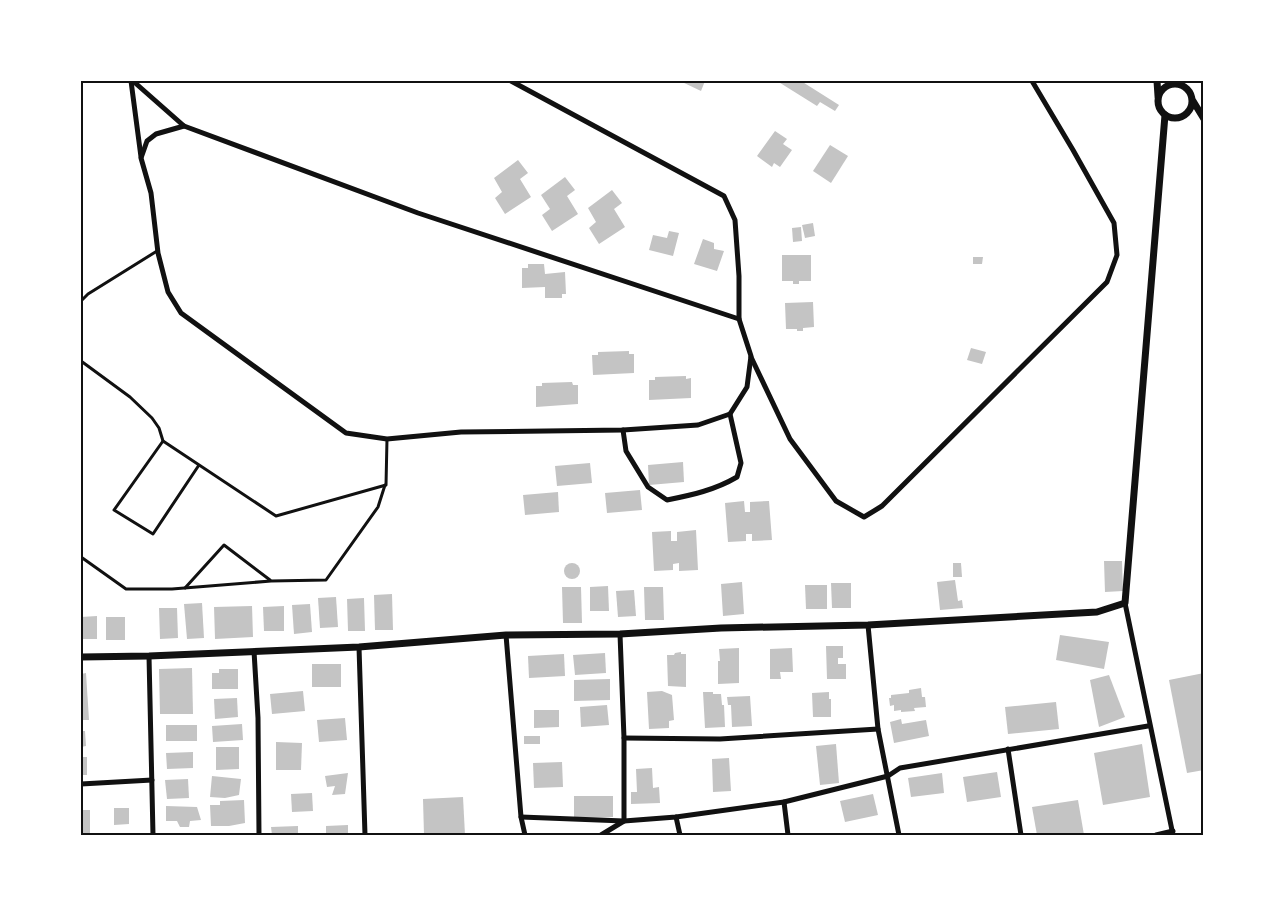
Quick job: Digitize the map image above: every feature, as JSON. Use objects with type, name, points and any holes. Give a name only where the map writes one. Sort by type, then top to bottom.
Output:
[{"type":"street","points":[[132,81],[184,126],[418,213],[739,319]]},
{"type":"street","points":[[132,81],[141,158],[151,193],[158,250],[168,292],[181,314],[346,432],[387,439],[461,432],[623,430],[698,425],[730,414],[747,387],[751,356]]},
{"type":"street","points":[[511,81],[724,195],[735,220],[739,319],[751,356],[790,439],[836,501],[864,517],[882,506],[1107,282],[1117,255],[1114,223],[1032,81]]},
{"type":"street","points":[[1157,81],[1159,107],[1165,115],[1175,119],[1181,118],[1190,111],[1193,100]]},
{"type":"street","points":[[1158,97],[1165,87],[1181,83],[1190,91],[1204,119]]},
{"type":"street","points":[[1156,835],[1173,833],[1125,603],[1165,115]]},
{"type":"street","points":[[141,158],[147,141],[156,134],[184,126]]},
{"type":"street","points":[[623,430],[626,452],[648,487],[667,500],[694,495],[723,485],[737,477],[741,463],[730,414]]},
{"type":"street","points":[[81,657],[359,647],[506,635],[620,634],[721,628],[867,625],[1096,612],[1125,603]]},
{"type":"street","points":[[867,625],[878,729],[900,835]]},
{"type":"street","points":[[620,634],[624,820]]},
{"type":"street","points":[[506,635],[521,817],[525,835]]},
{"type":"street","points":[[359,647],[365,835]]},
{"type":"street","points":[[254,651],[258,718],[259,835]]},
{"type":"street","points":[[149,656],[153,835]]},
{"type":"street","points":[[521,817],[624,820],[676,817],[784,802],[888,776],[900,768],[1148,726]]},
{"type":"street","points":[[624,738],[720,739],[878,729]]},
{"type":"street","points":[[1008,749],[1021,835]]},
{"type":"street","points":[[81,784],[152,780]]},
{"type":"street","points":[[784,802],[788,835]]},
{"type":"street","points":[[676,817],[680,835]]},
{"type":"street","points":[[601,835],[624,820]]},
{"type":"lane","points":[[81,301],[88,294],[158,250]]},
{"type":"lane","points":[[81,361],[130,396],[152,418],[159,428],[163,441],[276,516],[386,484]]},
{"type":"lane","points":[[81,557],[126,589],[326,580],[378,507],[386,484],[387,439]]},
{"type":"lane","points":[[163,441],[114,510],[153,534],[199,465]]},
{"type":"lane","points":[[185,588],[224,545],[272,581]]},
{"type":"building","points":[[680,81],[705,81],[701,91]]},
{"type":"building","points":[[777,81],[801,81],[839,105],[835,111],[820,102],[817,106]]},
{"type":"building","points":[[775,131],[787,139],[783,144],[792,150],[780,167],[774,163],[772,167],[757,156]]},
{"type":"building","points":[[830,145],[848,156],[831,183],[813,171]]},
{"type":"building","points":[[518,160],[528,173],[520,179],[531,197],[505,214],[495,198],[502,192],[494,178]]},
{"type":"building","points":[[565,177],[575,190],[567,196],[578,214],[552,231],[542,215],[550,209],[541,195]]},
{"type":"building","points":[[612,190],[622,203],[614,209],[625,227],[599,244],[589,228],[596,222],[588,208]]},
{"type":"building","points":[[813,223],[815,236],[805,238],[802,225]]},
{"type":"building","points":[[801,227],[802,241],[793,242],[792,228]]},
{"type":"building","points":[[669,231],[679,233],[673,256],[649,250],[653,235],[667,238]]},
{"type":"building","points":[[703,239],[714,243],[714,249],[724,251],[717,271],[694,264]]},
{"type":"building","points":[[782,255],[811,255],[811,281],[799,281],[799,284],[793,284],[793,281],[782,281]]},
{"type":"building","points":[[973,257],[983,257],[982,264],[973,264]]},
{"type":"building","points":[[528,264],[544,264],[545,274],[565,272],[566,294],[562,294],[562,298],[545,298],[545,287],[522,288],[522,268],[528,268]]},
{"type":"building","points":[[813,302],[814,327],[803,328],[803,331],[786,329],[785,303]]},
{"type":"building","points":[[971,348],[986,352],[982,364],[967,360]]},
{"type":"building","points":[[629,351],[629,354],[634,354],[634,373],[593,375],[592,355],[598,355],[598,352]]},
{"type":"building","points":[[686,376],[686,379],[691,378],[691,398],[649,400],[649,380],[655,380],[655,377]]},
{"type":"building","points":[[572,382],[573,385],[578,385],[578,404],[536,407],[536,386],[542,386],[542,383]]},
{"type":"building","points":[[683,462],[684,482],[649,485],[648,465]]},
{"type":"building","points":[[590,463],[592,483],[557,486],[555,466]]},
{"type":"building","points":[[640,490],[642,510],[607,513],[605,493]]},
{"type":"building","points":[[558,492],[559,512],[525,515],[523,495]]},
{"type":"building","points":[[744,501],[745,512],[750,512],[750,502],[769,501],[772,540],[752,541],[752,534],[746,534],[746,541],[728,542],[725,503]]},
{"type":"building","points":[[696,530],[698,570],[679,571],[679,563],[673,564],[673,570],[654,571],[652,532],[671,531],[671,541],[677,541],[677,532]]},
{"type":"building","points":[[1104,561],[1122,561],[1123,591],[1105,592]]},
{"type":"building","points":[[572,563],[578,565],[580,571],[578,577],[572,579],[566,577],[564,571],[566,565]]},
{"type":"building","points":[[953,563],[961,563],[962,577],[953,577]]},
{"type":"building","points":[[955,580],[958,601],[962,600],[963,608],[940,610],[937,582]]},
{"type":"building","points":[[742,582],[744,614],[723,616],[721,584]]},
{"type":"building","points":[[831,583],[851,583],[851,608],[832,608]]},
{"type":"building","points":[[805,585],[827,585],[827,609],[806,609]]},
{"type":"building","points":[[608,586],[609,611],[590,611],[590,587]]},
{"type":"building","points":[[562,587],[581,587],[582,623],[563,623]]},
{"type":"building","points":[[644,587],[663,587],[664,620],[645,620]]},
{"type":"building","points":[[634,590],[636,616],[618,617],[616,591]]},
{"type":"building","points":[[392,594],[393,630],[375,630],[374,595]]},
{"type":"building","points":[[336,597],[338,627],[320,628],[318,598]]},
{"type":"building","points":[[364,598],[365,631],[348,631],[347,599]]},
{"type":"building","points":[[202,603],[204,638],[187,639],[184,604]]},
{"type":"building","points":[[310,604],[312,632],[294,634],[292,605]]},
{"type":"building","points":[[252,606],[253,637],[215,639],[214,607]]},
{"type":"building","points":[[284,606],[284,631],[264,631],[263,607]]},
{"type":"building","points":[[159,608],[177,608],[178,638],[160,639]]},
{"type":"building","points":[[97,616],[97,639],[81,639],[81,617]]},
{"type":"building","points":[[106,617],[125,617],[125,640],[106,640]]},
{"type":"building","points":[[1060,635],[1109,642],[1104,669],[1056,660]]},
{"type":"building","points":[[826,646],[843,646],[843,658],[838,658],[838,664],[846,664],[846,679],[827,679]]},
{"type":"building","points":[[739,648],[739,683],[718,684],[719,649]]},
{"type":"building","points":[[792,648],[793,672],[780,672],[781,679],[770,679],[770,649]]},
{"type":"building","points":[[681,652],[681,654],[686,654],[686,687],[668,686],[667,655]]},
{"type":"building","points":[[605,653],[606,673],[575,675],[573,655]]},
{"type":"building","points":[[564,654],[565,676],[529,678],[528,656]]},
{"type":"building","points":[[312,664],[341,664],[341,687],[312,687]]},
{"type":"building","points":[[192,668],[193,714],[160,714],[159,669]]},
{"type":"building","points":[[219,669],[238,669],[238,689],[212,689],[212,673],[219,673]]},
{"type":"building","points":[[86,673],[89,720],[81,720],[81,674]]},
{"type":"building","points":[[1204,673],[1204,770],[1187,773],[1169,680]]},
{"type":"building","points":[[1109,675],[1125,717],[1099,727],[1090,680]]},
{"type":"building","points":[[610,679],[610,700],[574,701],[574,680]]},
{"type":"building","points":[[921,688],[926,707],[901,712],[901,710],[894,711],[894,705],[890,706],[891,695],[909,693],[909,690]]},
{"type":"building","points":[[303,691],[305,711],[272,714],[270,694]]},
{"type":"building","points":[[662,691],[672,695],[674,720],[669,721],[669,728],[649,729],[647,692]]},
{"type":"building","points":[[703,692],[721,694],[725,727],[705,728]]},
{"type":"building","points":[[829,692],[831,717],[813,717],[812,693]]},
{"type":"building","points":[[750,696],[752,726],[732,727],[731,705],[728,705],[727,697]]},
{"type":"building","points":[[237,698],[238,717],[215,719],[214,699]]},
{"type":"building","points":[[1056,702],[1059,729],[1008,734],[1005,707]]},
{"type":"building","points":[[607,705],[609,725],[581,727],[580,707]]},
{"type":"building","points":[[534,710],[559,710],[559,727],[534,728]]},
{"type":"building","points":[[345,718],[347,740],[319,742],[317,720]]},
{"type":"building","points":[[901,719],[902,724],[926,720],[929,736],[894,743],[890,722]]},
{"type":"building","points":[[242,724],[243,740],[213,742],[212,726]]},
{"type":"building","points":[[166,725],[197,725],[197,741],[166,741]]},
{"type":"building","points":[[81,731],[85,731],[86,746],[81,747]]},
{"type":"building","points":[[524,736],[540,736],[540,744],[524,744]]},
{"type":"building","points":[[276,742],[302,743],[301,770],[276,770]]},
{"type":"building","points":[[836,744],[839,783],[820,785],[816,746]]},
{"type":"building","points":[[1142,744],[1150,797],[1103,805],[1094,753]]},
{"type":"building","points":[[216,747],[239,747],[239,769],[216,770]]},
{"type":"building","points":[[193,752],[193,768],[167,769],[166,753]]},
{"type":"building","points":[[81,757],[87,757],[87,775],[81,775]]},
{"type":"building","points":[[729,758],[731,791],[713,792],[712,759]]},
{"type":"building","points":[[562,762],[563,787],[534,788],[533,763]]},
{"type":"building","points":[[652,768],[653,788],[659,787],[660,803],[631,804],[631,792],[637,792],[636,769]]},
{"type":"building","points":[[997,772],[1001,797],[967,802],[963,777]]},
{"type":"building","points":[[348,773],[345,794],[332,795],[335,786],[327,787],[325,776]]},
{"type":"building","points":[[942,773],[944,793],[911,797],[908,778]]},
{"type":"building","points":[[212,776],[241,779],[239,795],[225,798],[210,797]]},
{"type":"building","points":[[188,779],[189,798],[167,799],[165,780]]},
{"type":"building","points":[[312,793],[313,811],[292,812],[291,794]]},
{"type":"building","points":[[873,794],[878,815],[845,822],[840,801]]},
{"type":"building","points":[[574,796],[613,796],[613,817],[574,818]]},
{"type":"building","points":[[463,797],[465,835],[424,835],[423,799]]},
{"type":"building","points":[[244,800],[245,823],[211,826],[210,805],[220,805],[220,801]]},
{"type":"building","points":[[1078,800],[1084,835],[1037,835],[1032,807]]},
{"type":"building","points":[[166,806],[197,807],[201,820],[190,821],[189,827],[180,827],[177,821],[166,821]]},
{"type":"building","points":[[114,808],[129,808],[129,824],[114,825]]},
{"type":"building","points":[[81,810],[90,810],[90,835],[81,835]]},
{"type":"building","points":[[348,825],[348,835],[326,835],[326,826]]},
{"type":"building","points":[[298,826],[298,835],[272,835],[271,827]]}]
